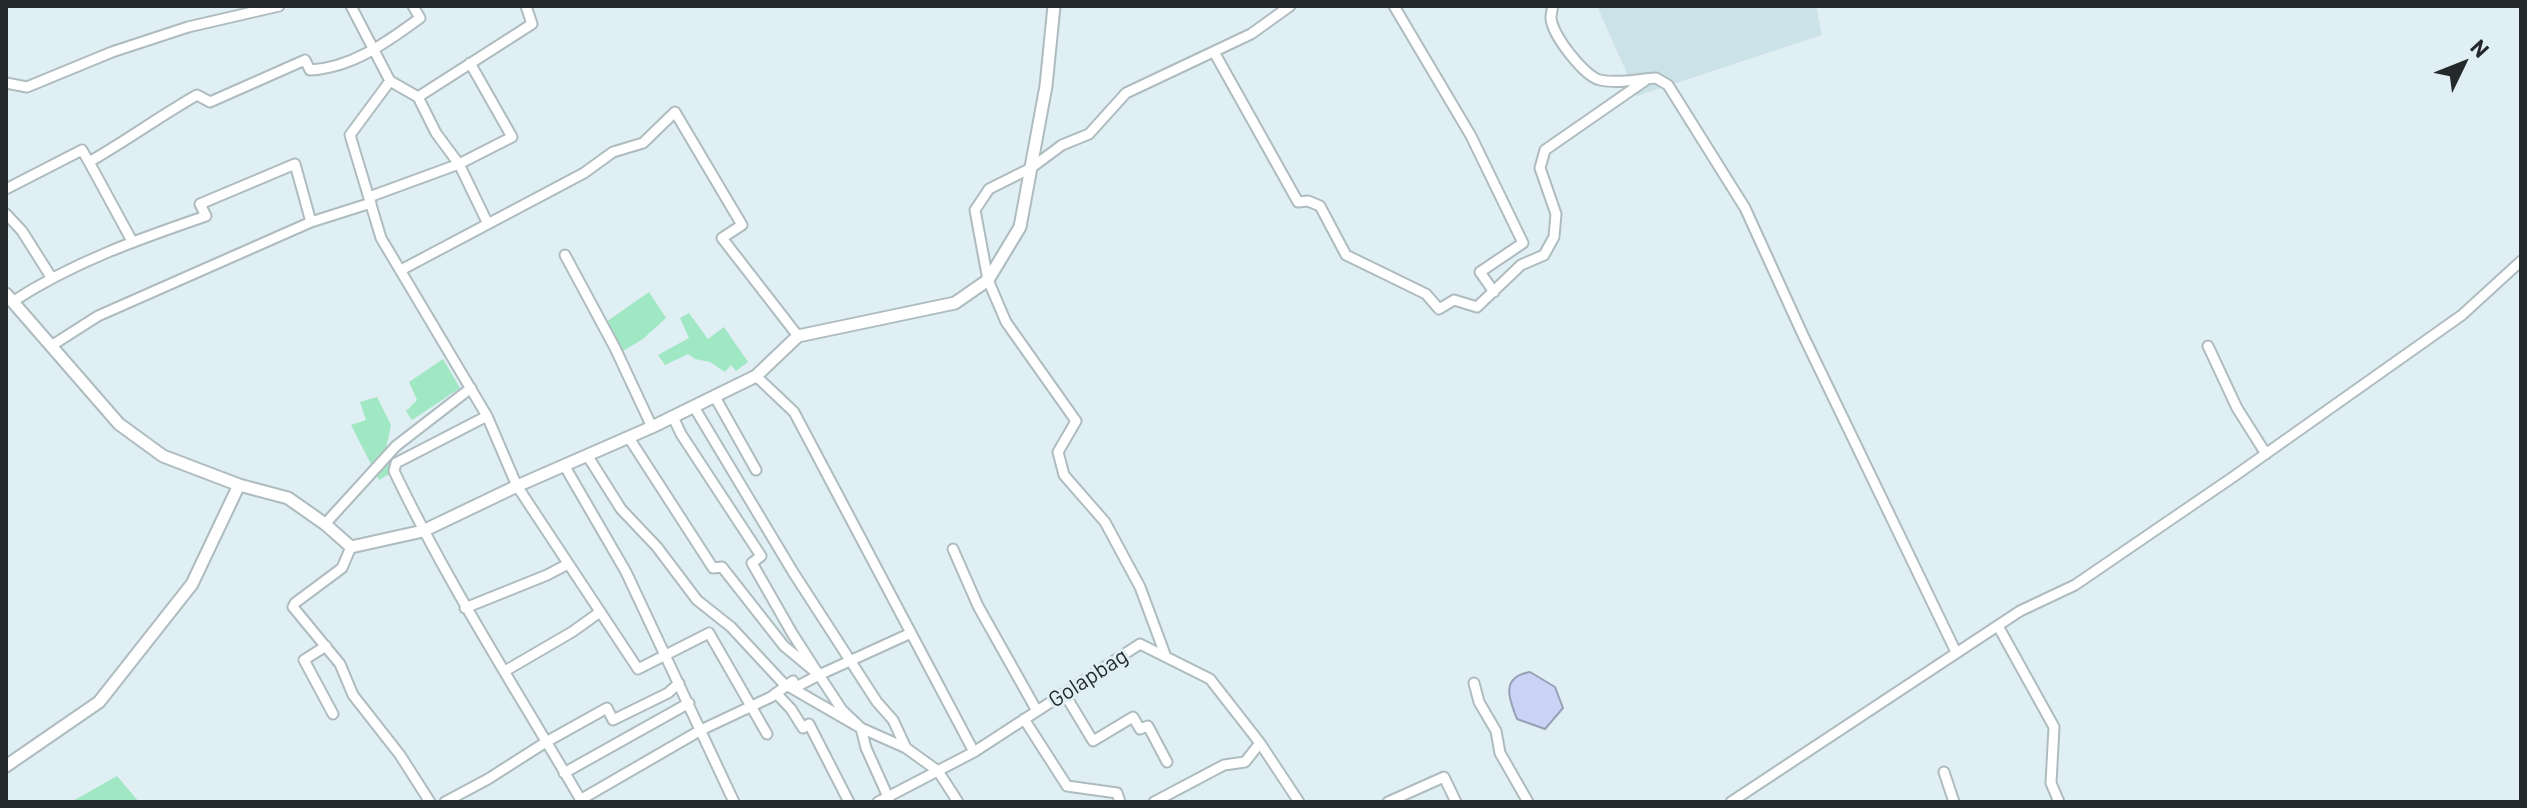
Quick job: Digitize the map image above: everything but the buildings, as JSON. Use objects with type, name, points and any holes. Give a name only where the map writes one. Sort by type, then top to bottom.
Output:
[{"type":"street","points":[[6,83],[27,87],[112,52],[188,27],[279,6]]},
{"type":"street","points":[[351,6],[390,81],[418,97],[436,133],[459,164],[488,224]]},
{"type":"street","points":[[89,162],[197,95],[210,102],[305,60],[310,70],[324,70],[374,50],[420,18],[413,6]]},
{"type":"street","points":[[418,97],[532,24],[526,6]]},
{"type":"street","points":[[351,547],[423,531],[629,438],[756,376],[798,336],[955,303],[988,280],[1020,227],[1046,86],[1054,6]]},
{"type":"street","points":[[1166,657],[1140,587],[1105,522],[1064,475],[1058,452],[1076,421],[1006,322],[988,280],[975,210],[989,189],[1031,168],[1062,145],[1089,134],[1126,93],[1251,34],[1290,6]]},
{"type":"street","points":[[1394,6],[1471,136],[1523,243],[1480,272],[1494,292]]},
{"type":"street","points":[[1553,6],[1551,21],[1565,46],[1589,76],[1616,82],[1656,78],[1668,85],[1745,208],[1956,652]]},
{"type":"street","points":[[1214,52],[1298,202],[1308,201],[1320,206],[1346,255],[1426,294],[1439,309],[1454,300],[1477,307],[1521,265],[1544,255],[1554,237],[1556,214],[1540,168],[1545,150],[1648,78]]},
{"type":"street","points":[[51,346],[98,316],[311,222],[329,219],[459,164],[512,137],[470,63]]},
{"type":"street","points":[[390,81],[350,135],[381,238],[487,416],[517,486],[638,669],[709,633],[767,734]]},
{"type":"street","points":[[401,270],[584,173],[613,152],[643,143],[675,112],[742,225],[722,238],[798,336]]},
{"type":"street","points":[[6,189],[82,150],[132,241]]},
{"type":"street","points":[[311,222],[295,164],[200,204],[206,216],[132,241],[9,298],[119,424],[163,456],[239,485],[288,498],[351,547]]},
{"type":"street","points":[[6,214],[22,231],[51,277]]},
{"type":"street","points":[[565,255],[615,348],[652,427]]},
{"type":"street","points":[[1731,802],[1748,798],[1956,652],[2020,611],[2075,585],[2462,315],[2521,261]]},
{"type":"street","points":[[2208,346],[2237,408],[2266,454]]},
{"type":"street","points":[[756,376],[794,412],[974,752]]},
{"type":"street","points":[[325,524],[396,446],[471,388]]},
{"type":"street","points":[[715,397],[756,470]]},
{"type":"street","points":[[694,407],[793,572],[877,702],[893,720],[906,748]]},
{"type":"street","points":[[487,416],[396,463],[394,471],[465,608],[581,801],[701,730],[752,706],[793,681],[795,687],[798,686],[911,633]]},
{"type":"street","points":[[673,417],[761,556],[752,563],[819,675],[842,710],[861,728],[885,800]]},
{"type":"street","points":[[629,438],[713,568],[722,567],[784,646],[819,675]]},
{"type":"street","points":[[587,455],[621,509],[657,547],[697,600],[731,627],[787,685],[861,728],[906,748],[938,771],[958,802]]},
{"type":"street","points":[[564,465],[626,572],[734,802]]},
{"type":"street","points":[[6,766],[99,702],[192,584],[239,485]]},
{"type":"street","points":[[351,547],[342,568],[293,607],[340,664],[353,695],[400,755],[430,802]]},
{"type":"street","points":[[953,549],[978,606],[1037,711]]},
{"type":"street","points":[[465,608],[568,564]]},
{"type":"street","points":[[505,671],[600,612]]},
{"type":"street","points":[[1998,626],[2054,727],[2051,783],[2059,802]]},
{"type":"street","name":"Golapbag","points":[[885,800],[974,752],[1140,644],[1210,679],[1260,743],[1299,802]]},
{"type":"street","points":[[326,646],[304,660],[333,714]]},
{"type":"street","points":[[445,802],[607,708],[613,720],[668,693],[679,683]]},
{"type":"street","points":[[1474,683],[1479,702],[1496,731],[1500,753],[1528,802]]},
{"type":"street","points":[[776,693],[803,728],[809,724],[849,802]]},
{"type":"street","points":[[1064,693],[1093,741],[1133,717],[1140,729],[1148,726],[1167,762]]},
{"type":"street","points":[[564,773],[689,703]]},
{"type":"street","points":[[1024,719],[1067,786],[1117,793],[1120,802]]},
{"type":"street","points":[[1154,802],[1169,799],[1224,765],[1245,762],[1260,743]]},
{"type":"street","points":[[1944,772],[1954,802]]},
{"type":"street","points":[[1388,802],[1444,777],[1456,802]]},
{"type":"shaded area","points":[[1597,6],[1816,6],[1822,35],[1637,96]]},
{"type":"green space","points":[[649,292],[666,318],[643,339],[620,353],[606,322]]},
{"type":"green space","points":[[689,313],[708,339],[724,327],[748,362],[736,371],[731,365],[725,372],[710,362],[688,354],[665,365],[658,355],[689,338],[680,318]]},
{"type":"green space","points":[[443,359],[460,388],[412,420],[406,411],[417,400],[409,382]]},
{"type":"green space","points":[[377,397],[391,425],[386,449],[396,456],[394,471],[379,480],[351,425],[366,420],[360,402]]},
{"type":"green space","points":[[117,776],[139,802],[71,802]]},
{"type":"water","points":[[1530,672],[1555,687],[1563,708],[1545,729],[1517,719],[1511,704],[1511,684],[1520,675]]}]
